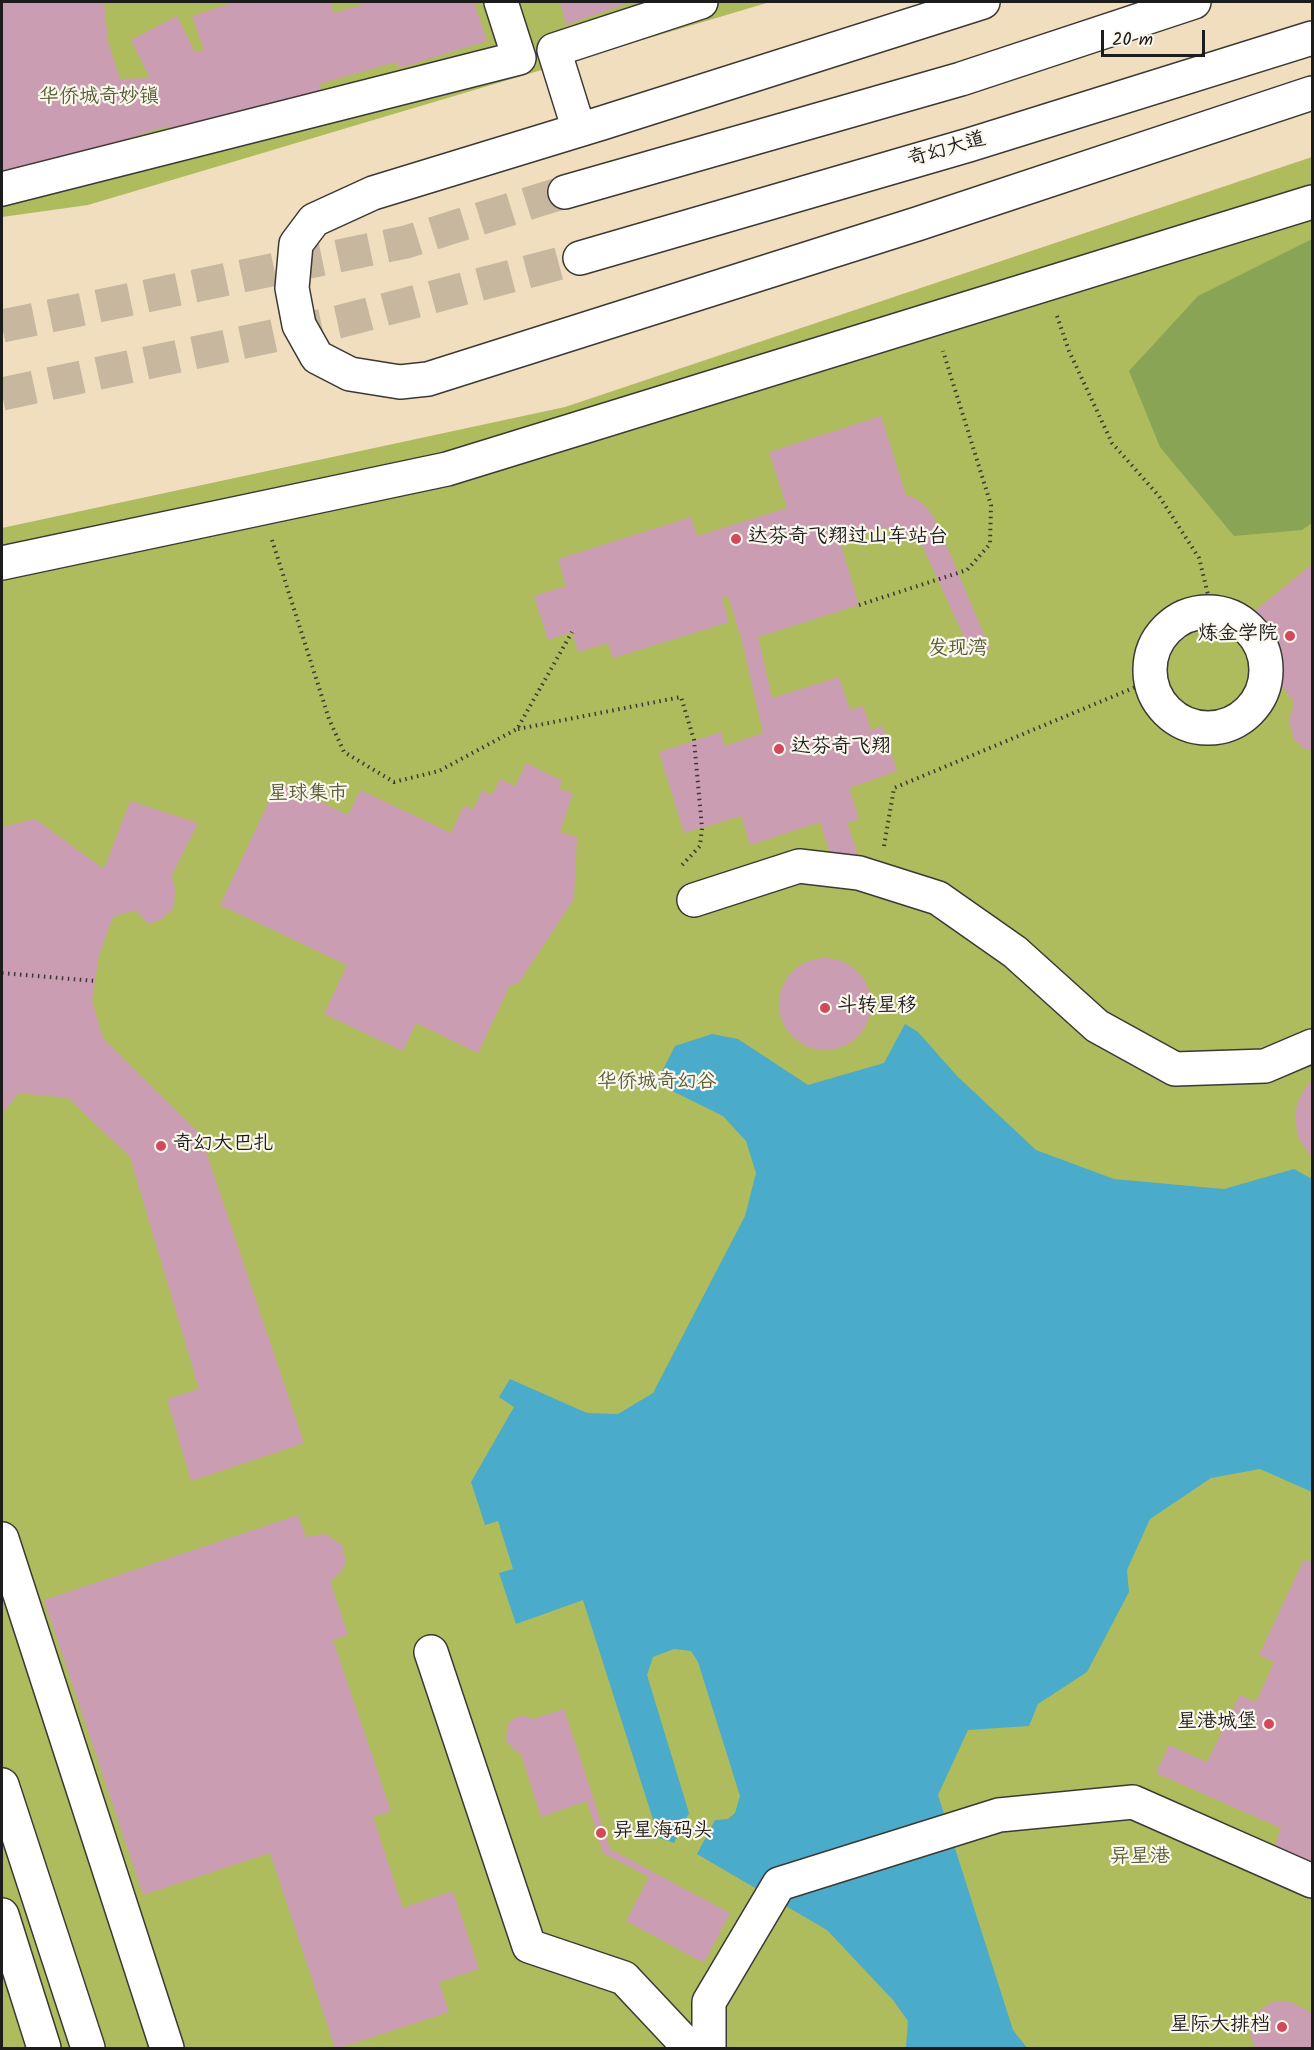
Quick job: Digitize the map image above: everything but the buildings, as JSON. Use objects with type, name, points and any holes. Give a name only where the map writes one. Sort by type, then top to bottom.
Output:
[{"type":"street","points":[[2,189],[519,58],[501,2]]},
{"type":"street","points":[[579,130],[554,50],[702,2]]},
{"type":"street","points":[[983,2],[373,193],[314,220],[296,244],[292,288],[299,325],[317,357],[350,374],[400,382],[428,379],[917,224],[1312,93]]},
{"type":"street","points":[[565,192],[961,79],[1194,2]]},
{"type":"street","name":"奇幻大道","points":[[580,258],[969,145],[1312,38]]},
{"type":"street","points":[[2,563],[447,469],[1312,202]]},
{"type":"street","points":[[1212,611],[1221,612],[1239,620],[1254,633],[1263,650],[1267,669],[1264,688],[1255,704],[1243,717],[1227,726],[1208,729],[1188,725],[1171,716],[1157,700],[1150,681],[1149,661],[1155,643],[1167,627],[1183,616],[1212,611]]},
{"type":"street","points":[[694,900],[799,866],[859,873],[938,898],[1015,952],[1097,1026],[1175,1069],[1265,1066],[1312,1046]]},
{"type":"street","points":[[2,1539],[167,2049]]},
{"type":"street","points":[[431,1652],[529,1946],[624,1978],[689,2049]]},
{"type":"street","points":[[2,1785],[88,2049]]},
{"type":"street","points":[[710,2049],[709,2002],[779,1884],[999,1815],[1133,1802],[1312,1881]]},
{"type":"street","points":[[2,1916],[44,2049]]},
{"type":"path","points":[[1047,284],[1069,351],[1112,443],[1159,496],[1198,558],[1212,611]]},
{"type":"path","points":[[859,605],[967,570],[990,544],[991,505],[933,319]]},
{"type":"path","points":[[262,508],[329,719],[344,752],[394,782],[439,771],[517,729],[681,697],[694,740],[702,828],[700,846],[682,865]]},
{"type":"path","points":[[517,729],[572,632]]},
{"type":"path","points":[[878,879],[894,788],[1150,681]]},
{"type":"path","points":[[2,973],[95,981]]},
{"type":"green space","name":"华侨城奇妙镇","points":[[2,2],[770,2],[88,205],[2,217]]},
{"type":"green space","name":"华侨城奇幻谷","points":[[1312,157],[1312,2048],[2,2048],[2,528],[565,407]]},
{"type":"green space","points":[[1312,239],[1312,523],[1302,530],[1234,536],[1160,447],[1129,371],[1198,296]]},
{"type":"water","points":[[905,1024],[918,1032],[957,1076],[1036,1150],[1114,1179],[1224,1189],[1294,1169],[1312,1179],[1312,1492],[1260,1469],[1211,1478],[1150,1519],[1127,1570],[1129,1592],[1087,1672],[1038,1704],[1029,1726],[968,1730],[938,1795],[1013,2030],[1027,2048],[906,2048],[908,2021],[893,2000],[827,1930],[697,1854],[715,1820],[728,1819],[735,1813],[740,1796],[698,1662],[691,1651],[674,1649],[653,1657],[647,1675],[689,1813],[674,1843],[659,1838],[583,1600],[516,1624],[499,1573],[513,1569],[498,1521],[485,1525],[471,1482],[514,1407],[499,1397],[510,1379],[587,1413],[618,1414],[653,1393],[745,1216],[756,1173],[746,1141],[723,1116],[656,1083],[675,1046],[712,1034],[738,1039],[808,1085],[884,1063]]},
{"type":"tunnel","points":[[2,326],[406,242],[565,192]]},
{"type":"tunnel","points":[[2,394],[338,322],[580,258]]},
{"type":"place","name":"达芬奇飞翔过山车站台","points":[[736,539]]},
{"type":"place","name":"炼金学院","points":[[1290,636]]},
{"type":"place","name":"达芬奇飞翔","points":[[779,749]]},
{"type":"place","name":"斗转星移","points":[[825,1008]]},
{"type":"place","name":"奇幻大巴扎","points":[[161,1146]]},
{"type":"place","name":"星港城堡","points":[[1269,1724]]},
{"type":"place","name":"异星海码头","points":[[601,1833]]},
{"type":"place","name":"星际大排档","points":[[1282,2027]]},
{"type":"park label","name":"发现湾","points":[[958,651]]},
{"type":"park label","name":"星球集市","points":[[308,796]]},
{"type":"park label","name":"异星港","points":[[1140,1859]]}]
